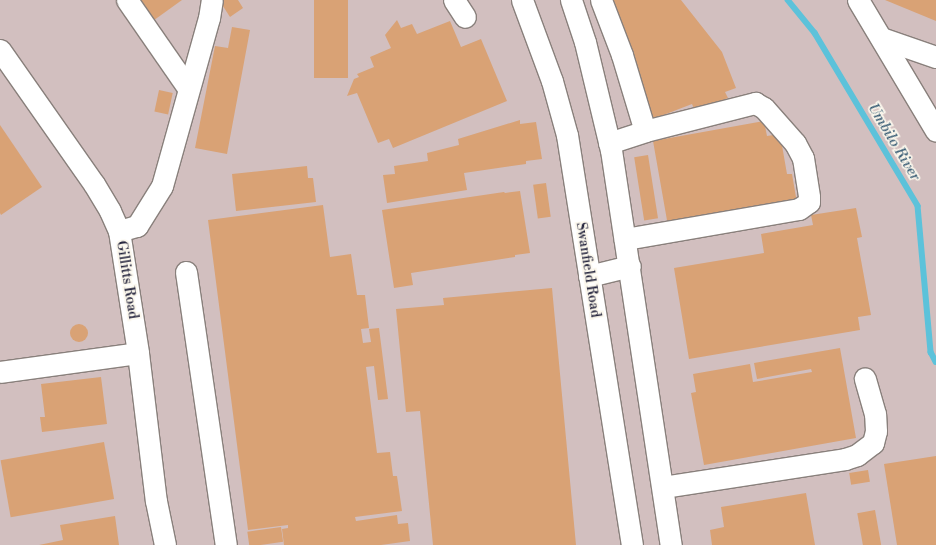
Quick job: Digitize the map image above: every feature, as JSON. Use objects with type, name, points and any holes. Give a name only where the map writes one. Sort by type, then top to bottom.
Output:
[{"type":"street","points":[[127,0],[188,88]]},
{"type":"street","points":[[120,231],[137,226],[162,186],[188,88],[209,18],[212,0]]},
{"type":"street","name":"Swanfield Road","points":[[522,0],[552,81],[567,136],[632,545]]},
{"type":"street","points":[[571,0],[586,42],[609,143],[626,239],[671,545]]},
{"type":"street","points":[[601,0],[622,55],[645,131]]},
{"type":"street","points":[[858,0],[936,131]]},
{"type":"street","points":[[881,38],[936,57]]},
{"type":"street","name":"Gillitts Road","points":[[0,50],[94,184],[120,231],[138,353],[156,501],[165,545]]},
{"type":"street","points":[[609,143],[645,131],[755,103],[764,108],[795,144],[803,158],[809,202],[799,209],[626,239]]},
{"type":"street","points":[[589,276],[630,266]]},
{"type":"street","points":[[186,272],[226,545]]},
{"type":"street","points":[[0,372],[138,353]]},
{"type":"street","points":[[662,487],[857,456],[873,443],[876,431],[875,414],[865,378]]},
{"type":"shaded area","points":[[0,0],[936,0],[936,545],[0,545]]},
{"type":"building","points":[[134,0],[182,0],[150,23]]},
{"type":"building","points":[[219,0],[238,0],[243,8],[230,17]]},
{"type":"building","points":[[314,0],[348,0],[348,78],[314,78]]},
{"type":"building","points":[[607,0],[681,0],[722,52],[736,88],[725,92],[728,98],[695,111],[692,104],[653,119]]},
{"type":"building","points":[[885,0],[936,0],[936,21]]},
{"type":"building","points":[[397,20],[401,28],[412,24],[417,34],[450,21],[461,47],[481,39],[507,101],[393,148],[389,139],[378,143],[357,93],[347,96],[354,79],[359,77],[357,74],[374,67],[370,57],[391,48],[385,35]]},
{"type":"building","points":[[232,27],[250,30],[227,154],[195,148],[215,46],[228,48]]},
{"type":"building","points":[[159,90],[173,93],[168,114],[154,112]]},
{"type":"building","points":[[520,120],[520,124],[536,122],[542,159],[526,161],[526,164],[464,173],[467,190],[387,203],[383,175],[395,174],[394,166],[428,161],[427,153],[459,145],[458,139]]},
{"type":"building","points":[[764,121],[767,136],[780,134],[787,174],[792,174],[797,203],[668,226],[653,141]]},
{"type":"building","points":[[0,125],[42,187],[1,215],[0,213]]},
{"type":"building","points":[[648,155],[658,218],[644,220],[634,157]]},
{"type":"building","points":[[307,166],[308,178],[313,178],[316,202],[236,211],[232,174]]},
{"type":"building","points":[[546,183],[551,217],[538,218],[533,185]]},
{"type":"building","points":[[520,191],[530,253],[515,255],[515,257],[411,273],[413,285],[394,288],[382,210]]},
{"type":"building","points":[[323,205],[330,257],[351,254],[357,295],[365,295],[369,328],[361,329],[363,343],[371,342],[369,329],[379,328],[388,399],[378,400],[374,366],[366,367],[377,453],[390,452],[393,476],[397,476],[402,511],[355,517],[356,521],[397,515],[398,524],[408,523],[410,541],[381,545],[284,545],[282,529],[288,528],[288,525],[248,530],[208,220]]},
{"type":"building","points":[[856,208],[862,237],[857,238],[871,315],[858,317],[860,330],[689,359],[674,268],[764,253],[761,234],[813,225],[811,215]]},
{"type":"building","points":[[552,288],[576,545],[433,545],[420,411],[406,412],[396,309],[444,305],[443,298]]},
{"type":"building","points":[[75,324],[83,324],[88,329],[86,340],[83,342],[75,342],[70,337],[70,329]]},
{"type":"building","points":[[840,348],[856,438],[704,465],[691,393],[696,392],[693,374],[750,364],[753,382],[812,372],[811,369],[757,379],[754,363]]},
{"type":"building","points":[[101,377],[107,424],[42,432],[40,417],[45,417],[41,384]]},
{"type":"building","points":[[104,442],[114,499],[11,517],[1,460]]},
{"type":"building","points":[[936,456],[936,545],[897,545],[884,464]]},
{"type":"building","points":[[868,470],[870,482],[851,485],[849,473]]},
{"type":"building","points":[[806,493],[815,545],[712,545],[710,530],[724,527],[721,507]]},
{"type":"building","points":[[875,510],[881,545],[863,545],[857,513]]},
{"type":"building","points":[[115,516],[119,545],[39,545],[63,540],[60,525]]},
{"type":"building","points":[[281,527],[283,542],[249,545],[247,532]]},
{"type":"waterway","name":"Umbilo River","points":[[788,0],[815,33],[918,206],[931,352],[936,362]]}]
